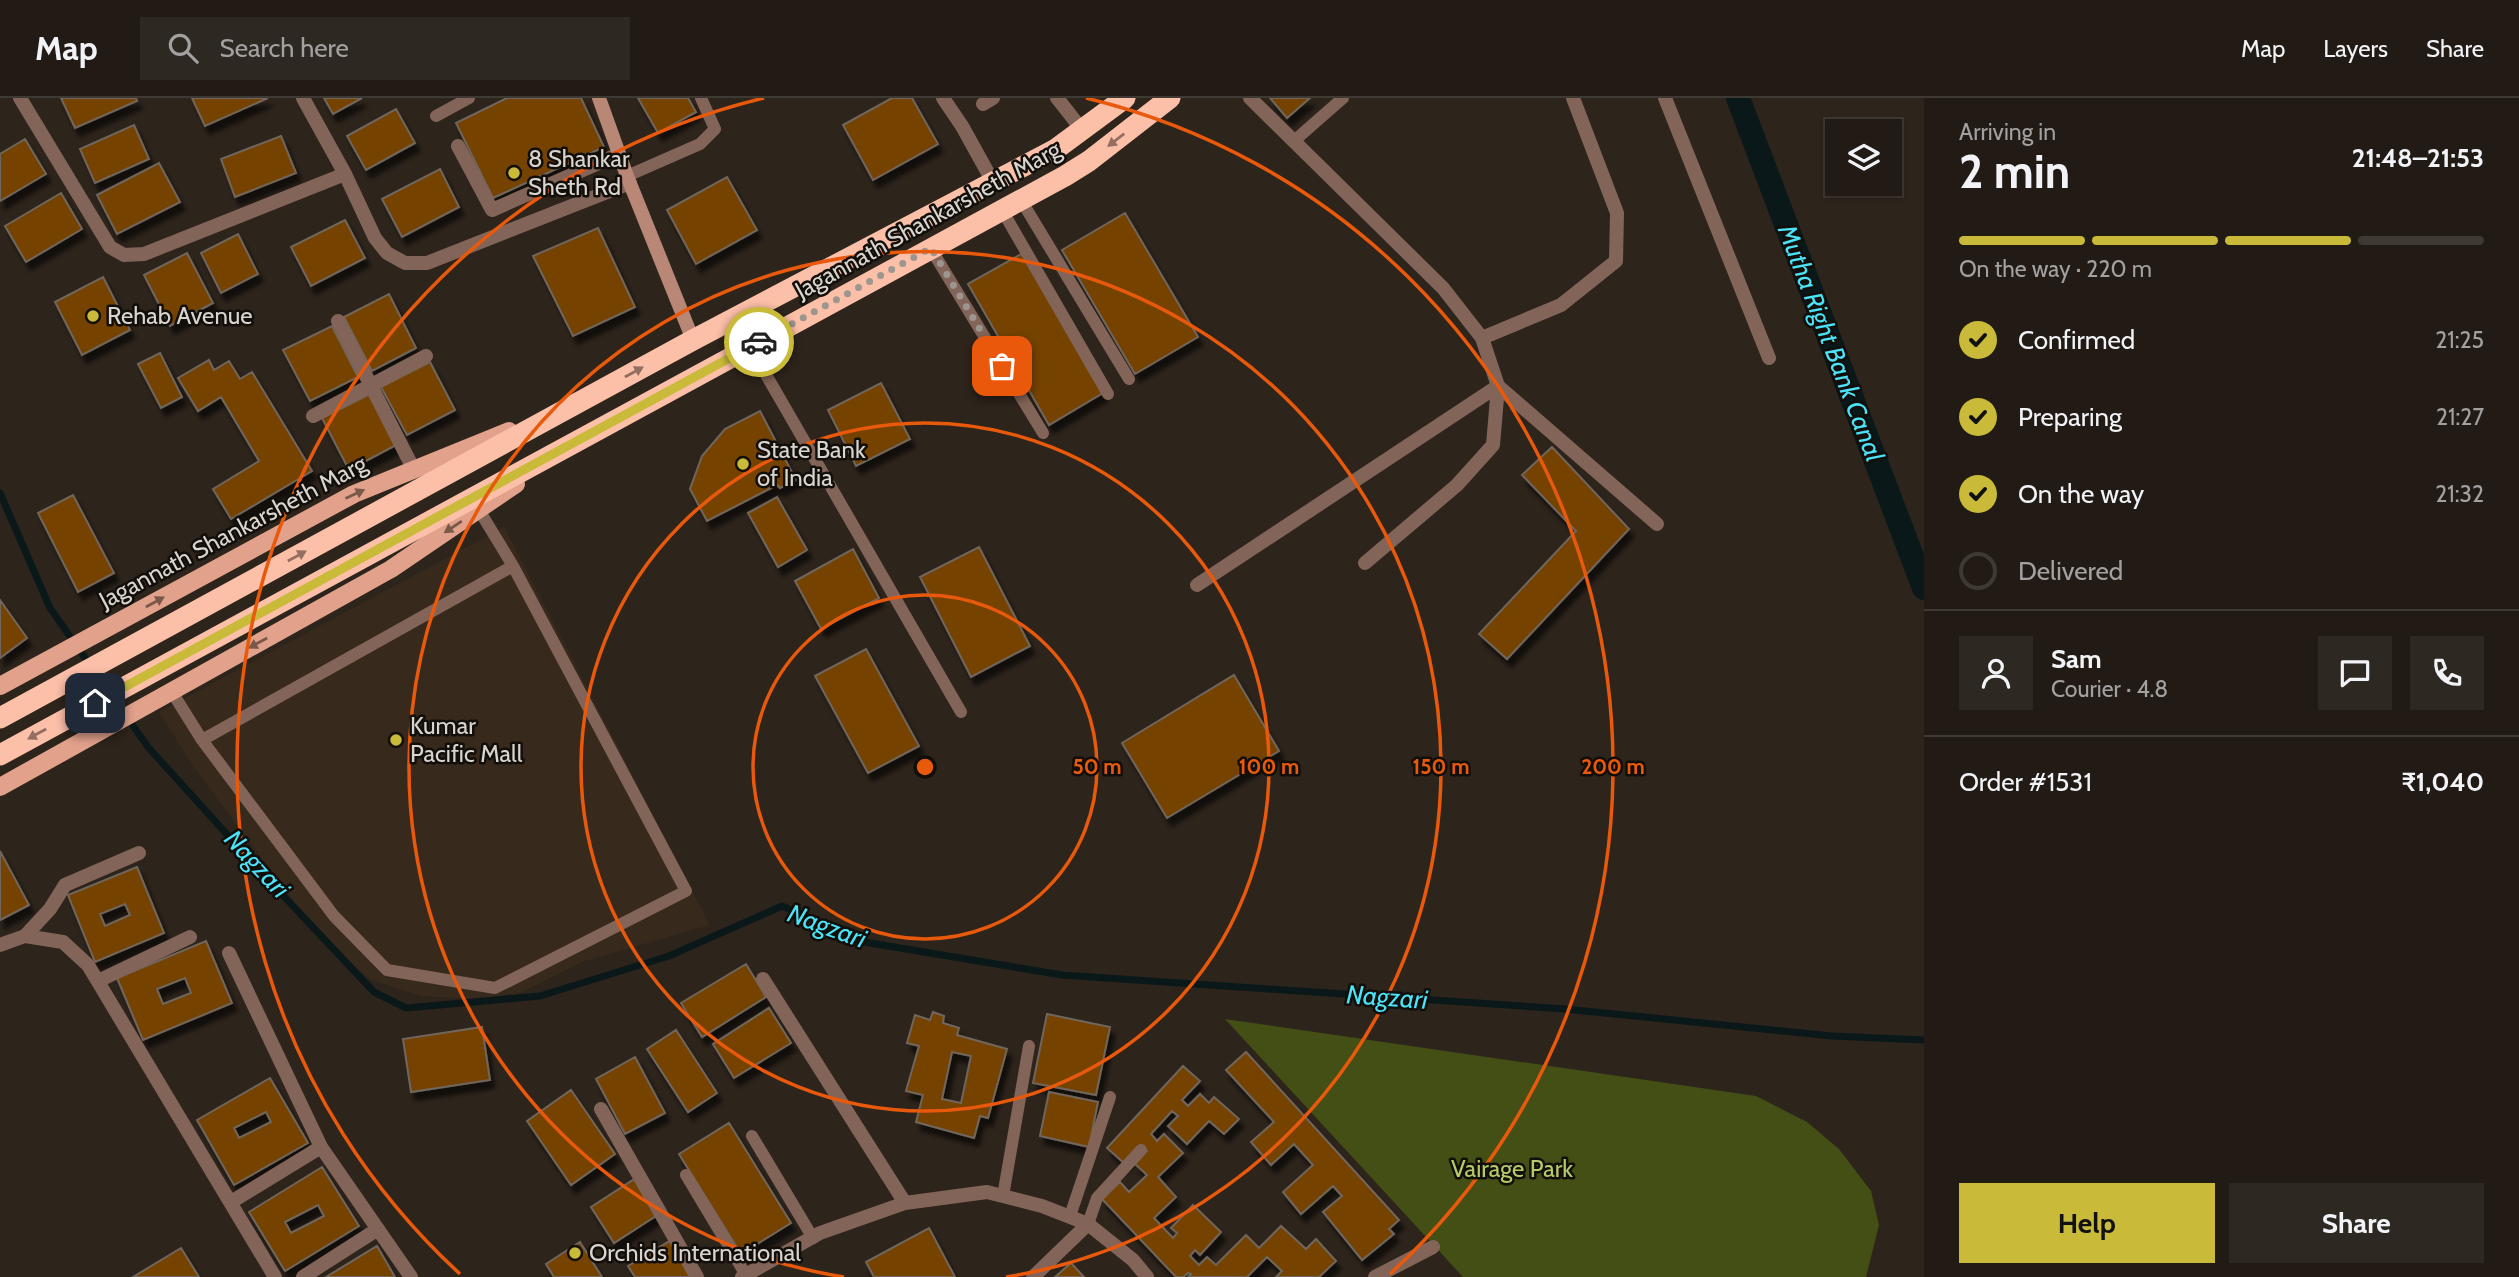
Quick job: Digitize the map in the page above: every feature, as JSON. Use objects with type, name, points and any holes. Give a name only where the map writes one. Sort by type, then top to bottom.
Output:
[{"type":"highway","name":"Jagannath Shankarsheth Marg","points":[[0,718],[693,340],[993,182],[1079,134],[1125,98]]},
{"type":"highway","name":"Jagannath Shankarsheth Marg","points":[[0,755],[1011,205],[1089,161],[1170,98]]},
{"type":"highway","points":[[1079,134],[1089,161]]},
{"type":"main road","name":"Jagannath Shankarsheth Marg","points":[[0,687],[354,494],[575,405]]},
{"type":"main road","name":"Jagannath Shankarsheth Marg","points":[[0,787],[391,569],[591,433]]},
{"type":"street","points":[[20,98],[110,247],[124,255],[144,254],[345,174]]},
{"type":"street","points":[[303,98],[345,174],[375,238],[387,253],[405,263],[427,263],[628,179]]},
{"type":"street","points":[[598,98],[693,340]]},
{"type":"street","points":[[943,98],[993,182]]},
{"type":"street","points":[[1057,98],[1079,134]]},
{"type":"street","points":[[1250,98],[1443,288],[1482,338],[1498,386],[1493,445],[1457,485],[1365,563]]},
{"type":"street","points":[[1482,338],[1561,304],[1616,261],[1617,214],[1573,98]]},
{"type":"street","points":[[1665,98],[1769,358]]},
{"type":"street","points":[[458,146],[492,210],[619,154]]},
{"type":"street","points":[[338,321],[414,470]]},
{"type":"street","points":[[313,416],[426,356]]},
{"type":"street","points":[[1498,386],[1657,524]]},
{"type":"street","points":[[1197,585],[1498,386]]},
{"type":"street","points":[[0,945],[25,936],[50,909],[65,885],[139,853]]},
{"type":"street","points":[[25,936],[63,942],[88,965],[275,1277]]},
{"type":"street","points":[[97,981],[190,937]]},
{"type":"street","points":[[229,953],[321,1147],[411,1277]]},
{"type":"street","points":[[763,979],[905,1203]]},
{"type":"street","points":[[601,1109],[697,1277]]},
{"type":"street","points":[[231,1202],[321,1147]]},
{"type":"street","points":[[744,1276],[813,1238],[905,1203],[987,1192],[1042,1206],[1088,1224],[1133,1260],[1147,1277]]},
{"type":"street","points":[[1033,1277],[1088,1224]]},
{"type":"street","points":[[303,1277],[378,1229]]},
{"type":"street","points":[[1375,1277],[1433,1247]]},
{"type":"lane","points":[[436,116],[469,98]]},
{"type":"lane","points":[[628,179],[700,144],[710,136],[715,129],[701,98]]},
{"type":"lane","points":[[1294,141],[1343,98]]},
{"type":"lane","points":[[1011,205],[1129,379]]},
{"type":"lane","points":[[1011,205],[1108,394]]},
{"type":"lane","points":[[931,248],[1042,433]]},
{"type":"lane","points":[[750,347],[961,712]]},
{"type":"lane","points":[[172,692],[202,740],[334,916],[387,970],[495,988],[686,891],[513,566],[478,509]]},
{"type":"lane","points":[[202,740],[513,566]]},
{"type":"lane","points":[[1003,1196],[1029,1046]]},
{"type":"lane","points":[[1070,1216],[1110,1097]]},
{"type":"lane","points":[[752,1136],[813,1238]]},
{"type":"lane","points":[[1088,1224],[1097,1198],[1141,1150]]},
{"type":"lane","points":[[685,1175],[744,1276]]},
{"type":"shaded area","name":"Kumar Pacific Mall","points":[[504,527],[710,925],[582,962],[520,993],[471,999],[421,996],[369,979],[322,939],[195,769],[159,712]]},
{"type":"green space","name":"Vairage Park","points":[[1225,1019],[1756,1096],[1807,1122],[1839,1149],[1871,1191],[1879,1225],[1866,1277],[1463,1277]]},
{"type":"building","points":[[61,98],[136,98],[137,101],[75,128]]},
{"type":"building","points":[[192,98],[268,98],[205,126]]},
{"type":"building","points":[[324,98],[362,98],[333,114]]},
{"type":"building","name":"8 Shankar Sheth Rd","points":[[507,98],[581,98],[604,147],[493,198],[456,123]]},
{"type":"building","points":[[638,98],[688,98],[696,112],[658,133]]},
{"type":"building","points":[[892,98],[912,98],[938,144],[873,180],[843,125]]},
{"type":"building","points":[[1270,98],[1310,98],[1287,118]]},
{"type":"building","points":[[396,109],[415,143],[366,170],[347,136]]},
{"type":"building","points":[[134,125],[149,159],[95,183],[80,149]]},
{"type":"building","points":[[281,136],[296,173],[235,197],[221,159]]},
{"type":"building","points":[[25,139],[46,174],[0,201],[0,154]]},
{"type":"building","points":[[159,163],[180,202],[117,234],[97,195]]},
{"type":"building","points":[[440,169],[459,207],[402,237],[382,199]]},
{"type":"building","points":[[727,177],[757,230],[696,264],[667,210]]},
{"type":"building","points":[[61,193],[82,229],[26,262],[5,226]]},
{"type":"building","points":[[1125,213],[1198,337],[1135,374],[1062,250]]},
{"type":"building","points":[[345,220],[365,258],[311,286],[291,247]]},
{"type":"building","points":[[598,228],[635,307],[573,336],[533,256]]},
{"type":"building","points":[[238,234],[258,274],[221,293],[201,253]]},
{"type":"building","points":[[187,253],[213,303],[170,326],[144,275]]},
{"type":"building","points":[[1023,253],[1103,393],[1049,425],[968,284]]},
{"type":"building","name":"Rehab Avenue","points":[[103,277],[130,330],[82,355],[55,302]]},
{"type":"building","points":[[389,294],[416,348],[372,371],[344,317]]},
{"type":"building","points":[[332,326],[358,377],[310,401],[283,350]]},
{"type":"building","points":[[160,353],[182,397],[161,408],[138,364]]},
{"type":"building","points":[[209,360],[214,370],[229,361],[240,379],[252,372],[312,471],[231,519],[213,489],[259,461],[221,397],[198,411],[178,378]]},
{"type":"building","points":[[430,362],[455,410],[407,435],[381,387]]},
{"type":"building","points":[[881,383],[910,439],[856,466],[828,410]]},
{"type":"building","points":[[370,394],[396,445],[349,470],[322,418]]},
{"type":"building","name":"State Bank of India","points":[[760,411],[796,480],[780,488],[777,485],[707,521],[690,489],[702,456],[725,429]]},
{"type":"building","points":[[1552,447],[1629,529],[1507,659],[1479,634],[1576,531],[1522,475]]},
{"type":"building","points":[[73,495],[114,573],[78,592],[38,513]]},
{"type":"building","points":[[777,497],[807,550],[778,567],[748,513]]},
{"type":"building","points":[[979,547],[1030,646],[971,677],[920,577]]},
{"type":"building","points":[[853,549],[879,598],[821,629],[795,581]]},
{"type":"building","points":[[0,600],[27,638],[0,658]]},
{"type":"building","points":[[866,649],[919,746],[868,773],[815,676]]},
{"type":"building","points":[[1234,675],[1279,751],[1167,818],[1122,743]]},
{"type":"building","points":[[0,851],[29,905],[0,920]]},
{"type":"building","points":[[137,867],[164,933],[95,962],[68,895]],"holes":[[[125,904],[130,915],[105,926],[100,914]]]},
{"type":"building","points":[[206,941],[232,1003],[143,1040],[117,978]],"holes":[[[185,978],[191,993],[163,1004],[157,989]]]},
{"type":"building","points":[[746,964],[766,997],[702,1037],[681,1003]]},
{"type":"building","points":[[769,1008],[791,1043],[734,1078],[713,1044]]},
{"type":"building","points":[[933,1012],[944,1016],[943,1023],[959,1028],[957,1035],[1007,1049],[988,1118],[980,1116],[974,1138],[916,1122],[923,1095],[906,1091],[919,1046],[907,1043],[915,1015],[930,1020]],"holes":[[[952,1052],[971,1056],[961,1103],[942,1099]]]},
{"type":"building","points":[[1047,1014],[1110,1027],[1096,1095],[1033,1083]]},
{"type":"building","points":[[482,1027],[490,1080],[411,1092],[403,1039]]},
{"type":"building","points":[[676,1030],[717,1093],[688,1112],[647,1049]]},
{"type":"building","points":[[1246,1052],[1399,1220],[1389,1229],[1394,1234],[1362,1260],[1323,1212],[1342,1196],[1333,1186],[1301,1214],[1283,1192],[1313,1165],[1294,1144],[1271,1165],[1251,1142],[1274,1122],[1226,1070]]},
{"type":"building","points":[[635,1057],[665,1113],[625,1134],[596,1079]]},
{"type":"building","points":[[1183,1066],[1200,1081],[1182,1100],[1188,1106],[1200,1094],[1209,1103],[1214,1097],[1239,1119],[1224,1134],[1209,1121],[1187,1144],[1168,1126],[1178,1116],[1172,1111],[1151,1134],[1157,1141],[1164,1134],[1183,1153],[1158,1177],[1176,1197],[1154,1218],[1173,1238],[1177,1233],[1171,1228],[1193,1205],[1221,1232],[1200,1255],[1195,1250],[1190,1256],[1199,1265],[1207,1257],[1216,1265],[1246,1235],[1259,1248],[1281,1226],[1306,1249],[1316,1239],[1336,1261],[1319,1277],[1276,1277],[1282,1271],[1267,1257],[1247,1277],[1188,1277],[1191,1274],[1188,1273],[1183,1277],[1176,1277],[1102,1199],[1120,1182],[1129,1192],[1147,1175],[1135,1164],[1147,1151],[1141,1145],[1124,1163],[1107,1148]]},
{"type":"building","points":[[270,1078],[308,1143],[234,1185],[197,1120]],"holes":[[[266,1112],[271,1122],[239,1138],[234,1128]]]},
{"type":"building","points":[[571,1090],[615,1154],[571,1185],[527,1121]]},
{"type":"building","points":[[1049,1092],[1098,1102],[1089,1147],[1040,1136]]},
{"type":"building","points":[[729,1123],[791,1223],[741,1254],[679,1154]]},
{"type":"building","points":[[322,1167],[359,1226],[285,1271],[249,1212]],"holes":[[[318,1205],[324,1216],[291,1233],[285,1222]]]},
{"type":"building","points":[[636,1178],[659,1214],[614,1243],[591,1207]]},
{"type":"building","points":[[929,1228],[955,1277],[874,1277],[866,1262]]},
{"type":"building","points":[[673,1239],[694,1277],[635,1277],[628,1266]]},
{"type":"building","name":"Orchids International","points":[[580,1242],[602,1277],[554,1277],[546,1264]]},
{"type":"building","points":[[377,1246],[395,1277],[326,1277]]},
{"type":"building","points":[[181,1248],[199,1277],[133,1277]]},
{"type":"building","points":[[1071,1263],[1084,1277],[1055,1277]]},
{"type":"waterway","name":"Mutha Right Bank Canal","points":[[1738,98],[1924,588]]},
{"type":"waterway","name":"Nagzari","points":[[0,493],[50,608],[148,747],[374,992],[406,1008],[540,996],[669,956],[782,906],[864,942],[1062,975],[1565,1009],[1832,1036],[1924,1040]]},
{"type":"way so far","points":[[759,342],[931,248],[1002,366]]},
{"type":"place","name":"8 Shankar Sheth Rd","points":[[514,173]]},
{"type":"place","name":"Rehab Avenue","points":[[93,316]]},
{"type":"place","name":"State Bank of India","points":[[743,464]]},
{"type":"place","name":"Kumar Pacific Mall","points":[[396,740]]},
{"type":"place","name":"Orchids International","points":[[575,1253]]},
{"type":"route","points":[[95,703],[759,342]]}]
